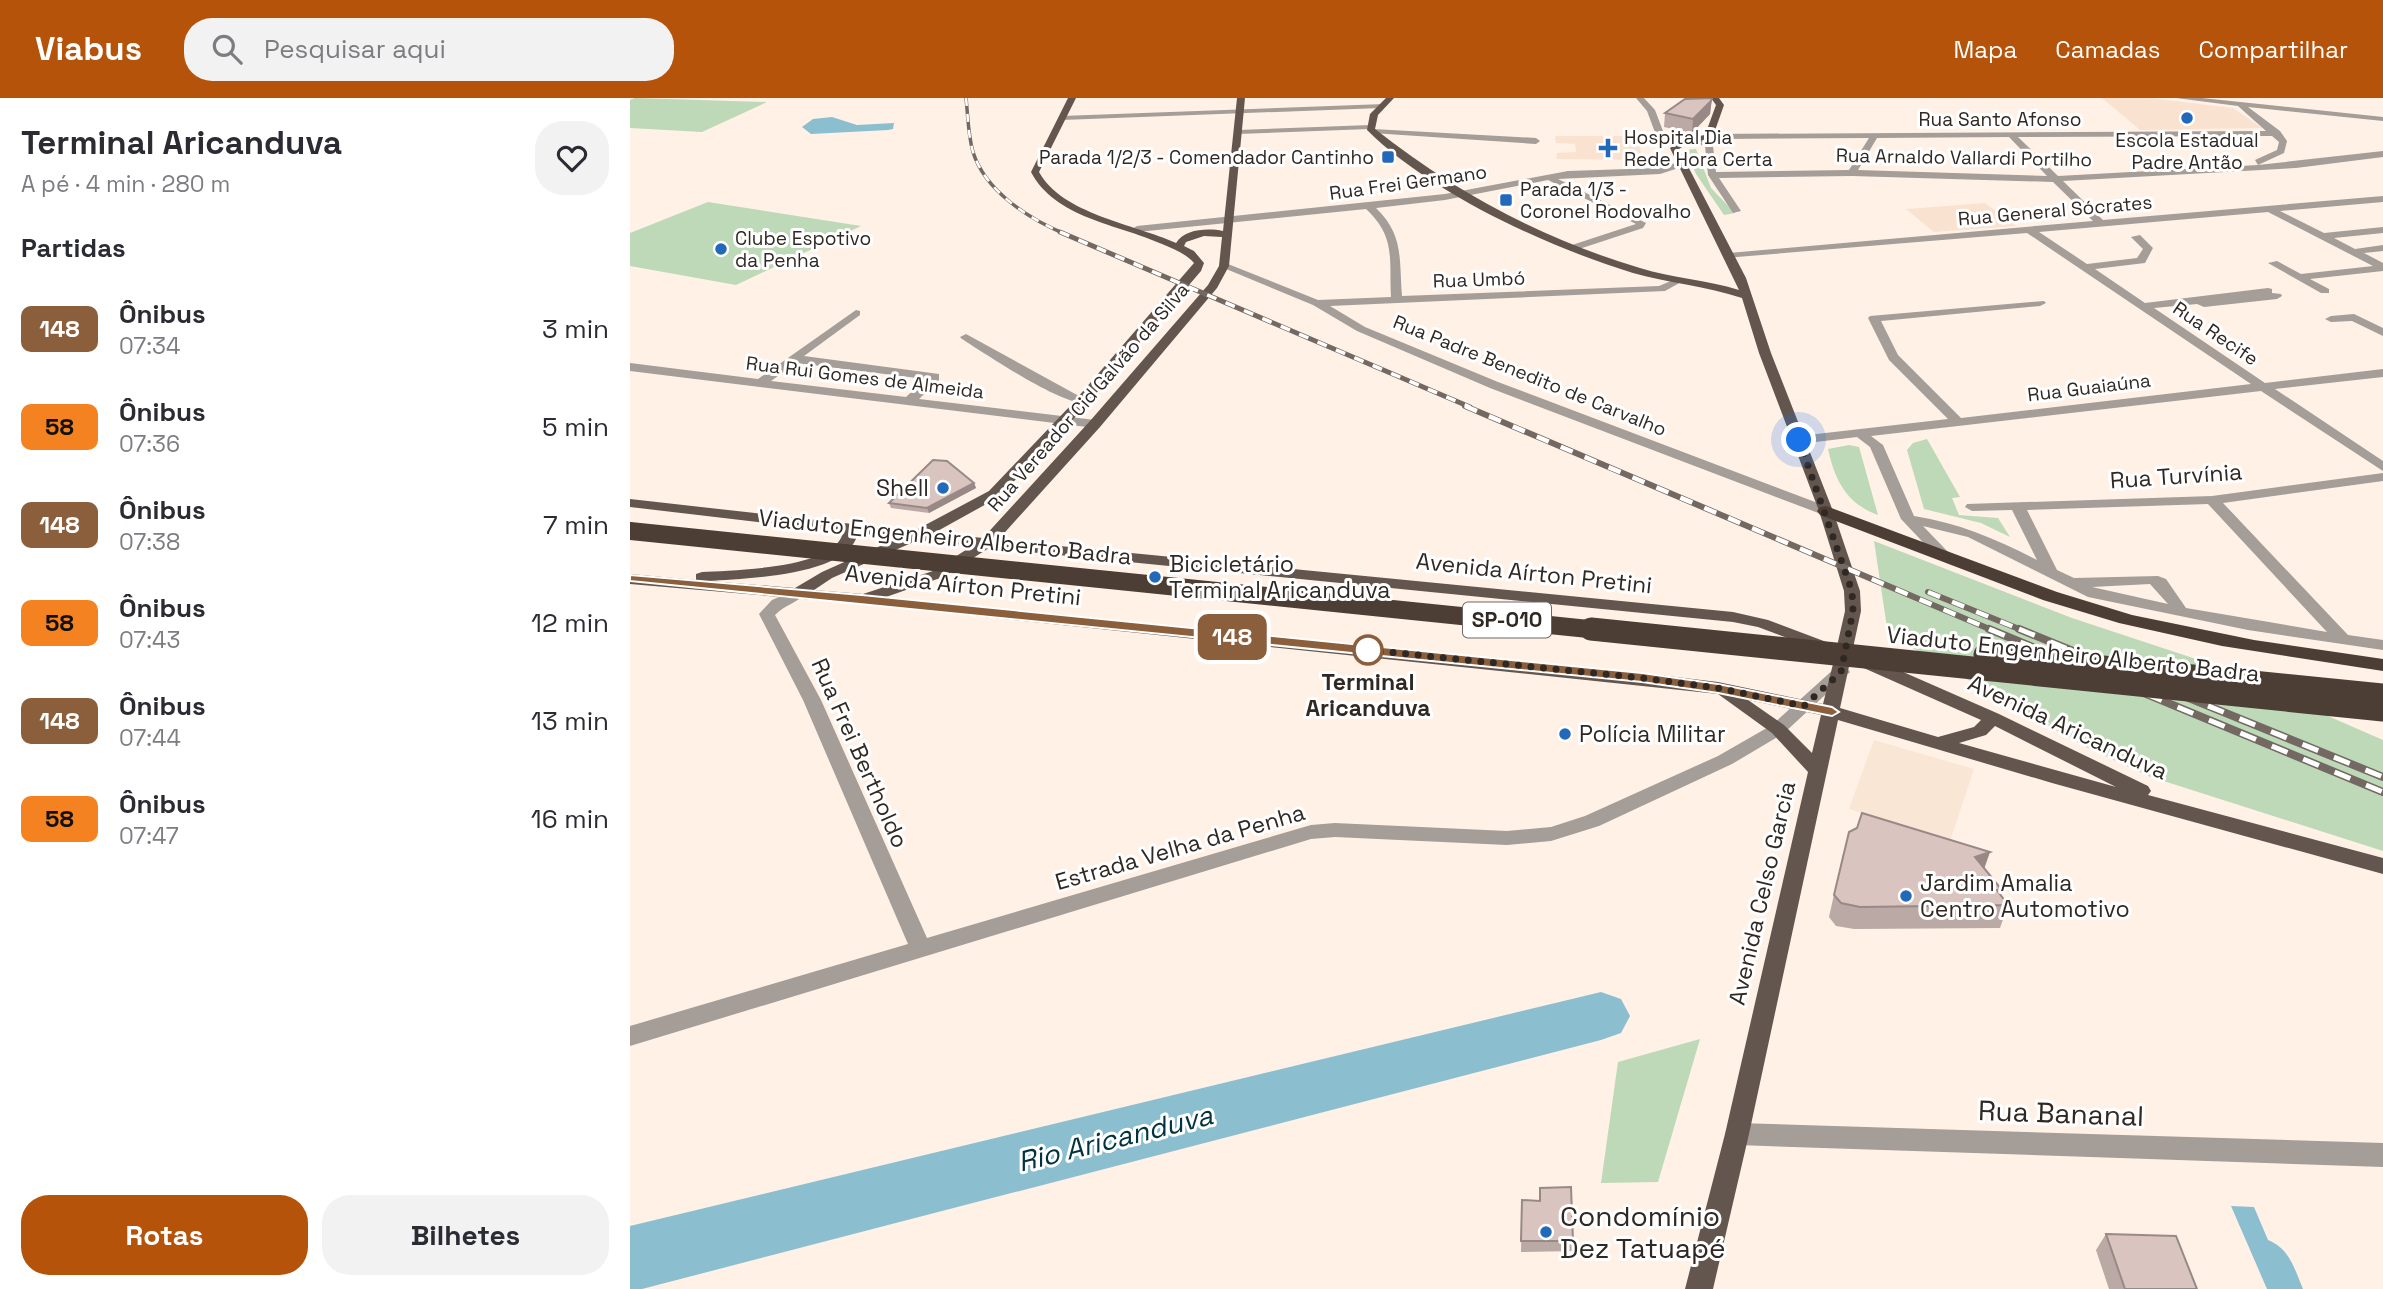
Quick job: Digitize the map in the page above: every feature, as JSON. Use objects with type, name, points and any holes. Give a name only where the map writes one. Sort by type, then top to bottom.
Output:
[{"type":"highway","points":[[1826,511],[1998,577],[2126,619],[2218,639],[2383,665]]},
{"type":"highway","name":"Viaduto Engenheiro Alberto Badra","points":[[630,517],[2383,695]]},
{"type":"highway","name":"Viaduto Engenheiro Alberto Badra","points":[[630,531],[2383,710]]},
{"type":"main road","name":"Rua Vereador Cid Galvão da Silva","points":[[799,593],[827,575],[915,535],[994,494],[1064,421],[1197,269],[1199,263],[1196,258],[1178,248],[1137,229],[1096,216],[1056,197],[1039,184],[1035,172],[1072,98]]},
{"type":"main road","points":[[1224,266],[1241,98]]},
{"type":"main road","points":[[1390,98],[1381,106],[1371,129],[1459,194],[1507,220],[1573,248],[1728,298],[1752,312]]},
{"type":"main road","points":[[1710,138],[1718,101]]},
{"type":"main road","points":[[1682,164],[1674,148],[1686,141]]},
{"type":"main road","name":"Avenida Celso Garcia","points":[[1682,164],[1747,296],[1826,511],[1852,591],[1853,611],[1737,1133],[1699,1289]]},
{"type":"main road","points":[[1178,248],[1182,240],[1199,233],[1227,235]]},
{"type":"main road","name":"Rua Vereador Cid Galvão da Silva","points":[[862,599],[938,573],[987,543],[1095,425],[1199,303],[1224,266]]},
{"type":"main road","points":[[1682,282],[1715,285],[1747,296]]},
{"type":"main road","name":"Avenida Aírton Pretini","points":[[630,503],[987,543],[1733,617],[1762,623],[1844,653]]},
{"type":"main road","points":[[668,582],[816,561],[842,549],[849,541],[851,528]]},
{"type":"main road","name":"Avenida Aírton Pretini","points":[[630,579],[862,599],[1642,678],[1718,688],[1832,712]]},
{"type":"main road","name":"Avenida Aricanduva","points":[[1844,653],[1993,718],[2113,778],[2193,812]]},
{"type":"main road","points":[[1718,688],[1778,729],[1818,771]]},
{"type":"main road","name":"Avenida Aricanduva","points":[[1832,712],[2376,865]]},
{"type":"main road","points":[[1941,742],[1980,731],[1993,718]]},
{"type":"street","points":[[1640,98],[1651,110],[1658,133],[1686,141],[1710,138],[1708,162],[1712,175],[1736,211]]},
{"type":"street","points":[[2180,98],[2383,119]]},
{"type":"street","points":[[1707,105],[1718,101]]},
{"type":"street","points":[[1062,118],[1381,106]]},
{"type":"street","points":[[2242,106],[2277,133],[2286,148],[2271,158],[2244,167]]},
{"type":"street","points":[[1656,124],[1664,117]]},
{"type":"street","points":[[1238,132],[1371,129],[1536,141]]},
{"type":"street","name":"Rua Santo Afonso","points":[[1710,138],[2277,133]]},
{"type":"street","points":[[1852,173],[1875,135]]},
{"type":"street","points":[[2011,135],[2101,224]]},
{"type":"street","points":[[2302,154],[2336,161]]},
{"type":"street","name":"Rua Arnaldo Vallardi Portilho","points":[[1712,175],[1852,173],[2056,179],[2336,161],[2383,154]]},
{"type":"street","name":"Rua Frei Germano","points":[[1137,229],[1230,222],[1368,206],[1459,194],[1548,177],[1660,172],[1682,164]]},
{"type":"street","points":[[1548,177],[1641,223],[1640,226],[1573,248]]},
{"type":"street","name":"Rua General Sócrates","points":[[1729,256],[2383,199]]},
{"type":"street","points":[[1368,206],[1385,222],[1392,235],[1397,300]]},
{"type":"street","points":[[2271,209],[2383,268]]},
{"type":"street","name":"Rua Recife","points":[[2029,230],[2383,467]]},
{"type":"street","points":[[2323,236],[2383,230]]},
{"type":"street","points":[[2087,267],[2141,261],[2148,248],[2136,237]]},
{"type":"street","points":[[2352,251],[2383,248]]},
{"type":"street","points":[[2273,263],[2325,291]]},
{"type":"street","name":"Rua Padre Benedito de Carvalho","points":[[1224,266],[1317,303],[1361,329],[1494,385],[1826,511]]},
{"type":"street","points":[[2298,277],[2383,268]]},
{"type":"street","points":[[1641,272],[1650,282],[1642,290]]},
{"type":"street","name":"Rua Umbó","points":[[1317,303],[1661,289],[1682,282]]},
{"type":"street","points":[[2144,306],[2198,301],[2194,298],[2272,293]]},
{"type":"street","points":[[1958,422],[1893,357],[1874,318],[2040,303]]},
{"type":"street","points":[[760,383],[856,313]]},
{"type":"street","points":[[2331,319],[2354,317],[2383,333]]},
{"type":"street","points":[[966,337],[1050,387],[1082,401]]},
{"type":"street","points":[[796,359],[936,377],[908,402]]},
{"type":"street","name":"Rua Rui Gomes de Almeida","points":[[630,367],[1095,425]]},
{"type":"street","name":"Rua Guaiaúna","points":[[1878,438],[1958,422],[2383,373]]},
{"type":"street","points":[[1799,440],[1859,433],[1878,438],[1908,519],[1941,553]]},
{"type":"street","name":"Rua Turvínia","points":[[1972,507],[2212,500],[2383,477]]},
{"type":"street","points":[[2212,500],[2344,640]]},
{"type":"street","points":[[2018,507],[2050,571]]},
{"type":"street","points":[[1908,519],[1946,525],[1973,534],[2094,594],[2182,613],[2383,645]]},
{"type":"street","points":[[2069,583],[2152,579],[2160,582],[2182,613]]},
{"type":"street","name":"Rua Frei Bertholdo","points":[[799,593],[778,603],[767,614],[812,700],[901,908],[921,948]]},
{"type":"street","name":"Estrada Velha da Penha","points":[[630,1036],[1311,832],[1335,830],[1507,838],[1551,834],[1592,821],[1725,760],[1778,729],[1841,672]]},
{"type":"street","name":"Rua Bananal","points":[[1737,1133],[2383,1155]]},
{"type":"shaded area","name":"Escola Estadual Padre Antão","points":[[2102,98],[2150,98],[2233,108],[2262,128],[2140,130]]},
{"type":"shaded area","name":"Hospital Dia Rede Hora Certa","points":[[1555,136],[1637,136],[1643,160],[1556,159],[1557,153],[1576,152],[1575,144],[1556,143]]},
{"type":"shaded area","points":[[1985,203],[2016,226],[1934,232],[1906,209]]},
{"type":"shaded area","points":[[1874,740],[1974,769],[1950,841],[1849,809]]},
{"type":"green space","points":[[630,100],[767,102],[702,132],[630,128]]},
{"type":"green space","points":[[1696,149],[1711,188],[1735,213],[1724,215],[1696,174],[1685,150]]},
{"type":"green space","name":"Clube Espotivo da Penha","points":[[708,202],[861,226],[736,285],[630,266],[630,233]]},
{"type":"green space","points":[[1927,439],[1960,497],[1952,498],[1959,515],[1998,518],[2010,537],[1981,523],[1924,509],[1907,450],[1913,443]]},
{"type":"green space","points":[[1849,445],[1859,447],[1878,515],[1850,498],[1834,471],[1828,449]]},
{"type":"green space","points":[[1874,541],[2072,618],[2199,660],[2383,740],[2383,851],[2148,776],[2084,746],[1888,634]]},
{"type":"green space","points":[[1700,1039],[1658,1182],[1601,1183],[1618,1062]]},
{"type":"water","points":[[832,117],[857,125],[894,123],[893,129],[888,130],[811,134],[802,127],[813,119]]},
{"type":"water","points":[[2231,1206],[2254,1207],[2268,1240],[2286,1254],[2303,1289],[2267,1289]]},
{"type":"building","points":[[1712,98],[1693,119],[1665,113],[1685,99]]},
{"type":"building","name":"Shell","points":[[933,460],[947,461],[974,483],[927,508],[889,503]]},
{"type":"building","name":"Jardim Amalia Centro Automotivo","points":[[1862,813],[1990,852],[1975,857],[2001,889],[1997,890],[2008,905],[1860,907],[1841,903],[1834,895],[1849,832],[1857,828]]},
{"type":"building","name":"Condomínio Dez Tatuapé","points":[[1571,1187],[1573,1241],[1521,1241],[1522,1200],[1540,1201],[1540,1188]]},
{"type":"building","points":[[2106,1234],[2176,1236],[2197,1289],[2125,1289]]},
{"type":"waterway","name":"Rio Aricanduva","points":[[630,1259],[1601,1016]]},
{"type":"railway","points":[[966,98],[973,152],[987,179],[1023,212],[1065,234]]},
{"type":"railway","points":[[1060,232],[1470,407]]},
{"type":"railway","points":[[1465,406],[1994,631]]},
{"type":"railway","points":[[1928,592],[2024,631]]},
{"type":"railway","points":[[1989,629],[2383,792]]},
{"type":"railway","points":[[2019,629],[2383,777]]},
{"type":"bus line","name":"148","points":[[630,579],[862,599],[1642,678],[1718,688],[1832,712]]},
{"type":"place","name":"Escola Estadual Padre Antão","points":[[2187,118]]},
{"type":"place","name":"Hospital Dia Rede Hora Certa","points":[[1608,148]]},
{"type":"place","name":"Parada 1/2/3 - Comendador Cantinho","points":[[1388,157]]},
{"type":"place","name":"Parada 1/3 - Coronel Rodovalho","points":[[1506,200]]},
{"type":"place","name":"Clube Espotivo da Penha","points":[[721,249]]},
{"type":"place","name":"Shell","points":[[943,488]]},
{"type":"place","name":"Bicicletário Terminal Aricanduva","points":[[1155,577]]},
{"type":"place","name":"Terminal Aricanduva","points":[[1368,650]]},
{"type":"place","name":"Polícia Militar","points":[[1565,734]]},
{"type":"place","name":"Jardim Amalia Centro Automotivo","points":[[1906,896]]},
{"type":"place","name":"Condomínio Dez Tatuapé","points":[[1546,1232]]},
{"type":"route","points":[[1368,650],[1642,678],[1718,688],[1804,706],[1841,672],[1853,611],[1852,591],[1799,440]]}]
